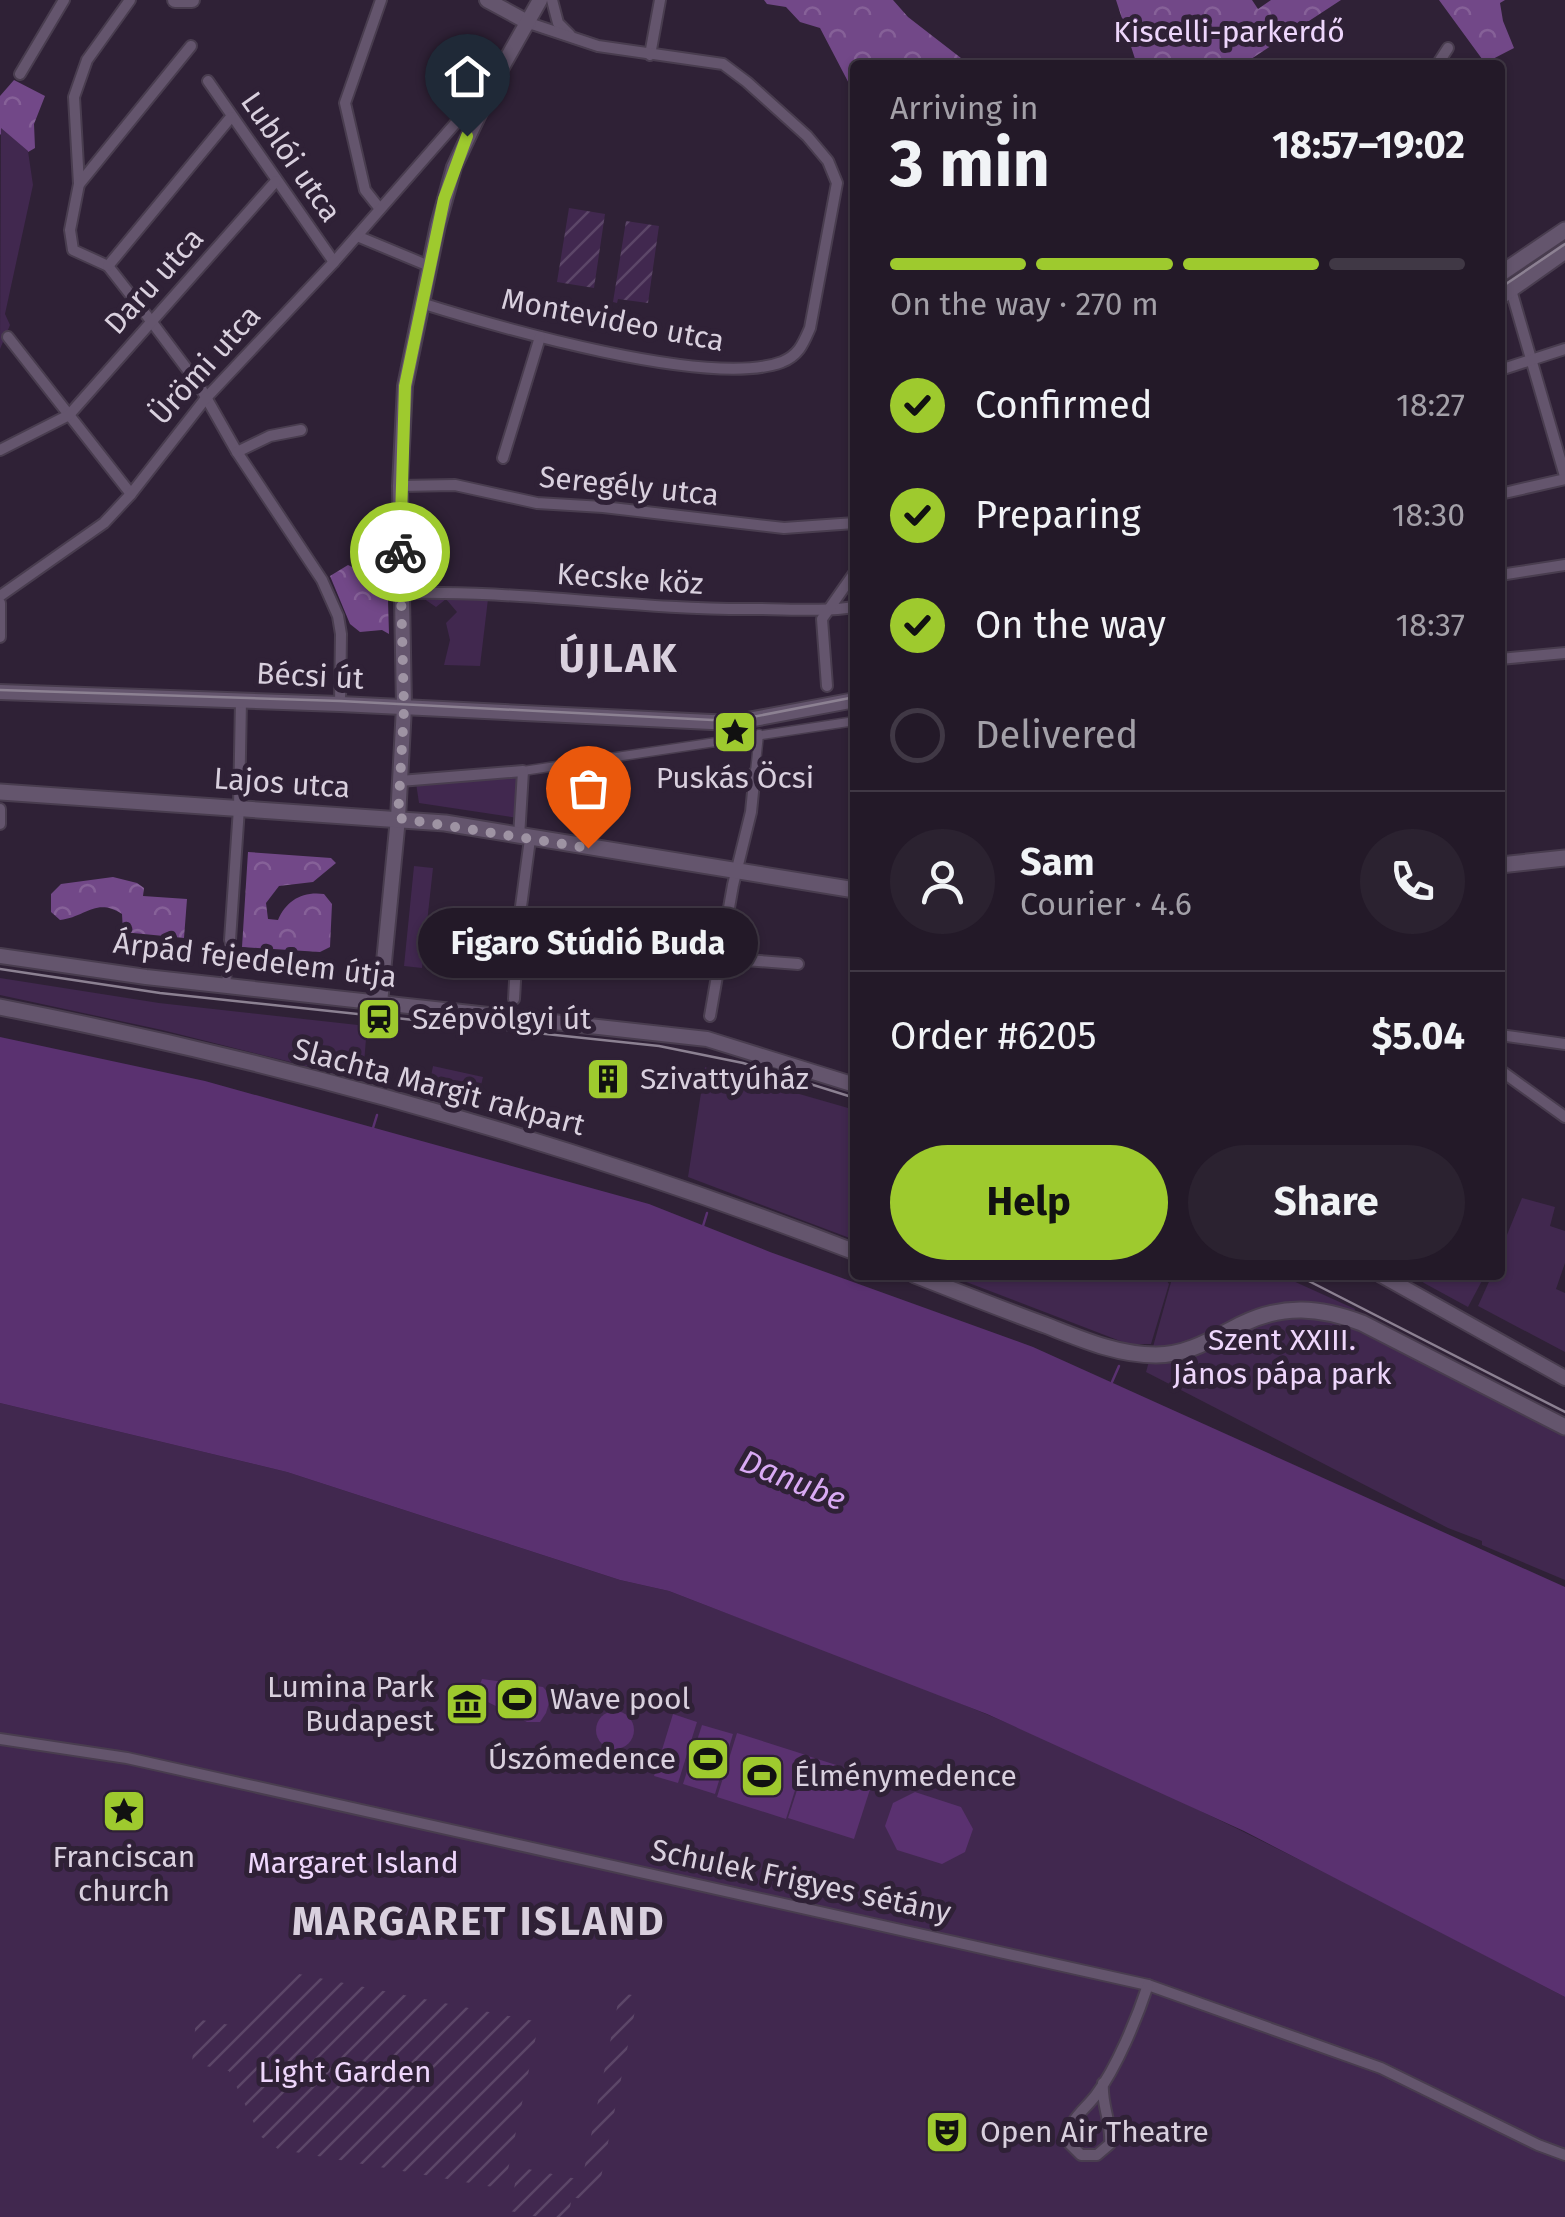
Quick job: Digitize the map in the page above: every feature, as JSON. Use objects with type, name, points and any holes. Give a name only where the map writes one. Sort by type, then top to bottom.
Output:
[{"type":"main road","points":[[1505,271],[1565,230]]},
{"type":"main road","points":[[1505,294],[1565,252]]},
{"type":"main road","name":"Lajos utca","points":[[0,792],[398,818],[850,889]]},
{"type":"main road","points":[[1505,864],[1565,858]]},
{"type":"main road","name":"Slachta Margit rakpart","points":[[0,1007],[95,1026],[450,1115],[676,1186],[850,1250]]},
{"type":"main road","points":[[928,1280],[1075,1337],[1138,1355],[1164,1355],[1198,1347],[1246,1322],[1285,1310],[1307,1308],[1340,1315],[1565,1427]]},
{"type":"street","points":[[20,74],[64,0]]},
{"type":"street","points":[[130,0],[87,60],[74,97],[80,184],[70,230],[73,250],[108,266],[151,322],[206,398],[322,580],[338,616],[341,634],[340,704]]},
{"type":"street","points":[[175,0],[192,0]]},
{"type":"street","points":[[380,209],[366,190],[345,103],[381,0]]},
{"type":"street","points":[[487,0],[529,23]]},
{"type":"street","points":[[380,1003],[404,707],[400,486],[405,386],[444,199],[461,149],[540,0]]},
{"type":"street","points":[[552,0],[558,23],[574,39]]},
{"type":"street","points":[[650,55],[660,0]]},
{"type":"street","name":"Montevideo utca","points":[[422,303],[540,336],[668,362],[729,369],[785,360],[802,348],[810,328],[836,183],[828,161],[807,136],[748,82],[722,64],[650,55],[574,39],[529,23]]},
{"type":"street","points":[[80,184],[192,46]]},
{"type":"street","points":[[1440,60],[1448,48]]},
{"type":"street","name":"Ürömi utca","points":[[0,596],[90,533],[132,494],[206,398],[334,262],[497,76]]},
{"type":"street","name":"Lublói utca","points":[[208,82],[334,262]]},
{"type":"street","points":[[108,266],[231,117]]},
{"type":"street","points":[[434,150],[451,145],[461,149]]},
{"type":"street","name":"Daru utca","points":[[69,414],[276,181]]},
{"type":"street","points":[[357,236],[429,266]]},
{"type":"street","points":[[1505,294],[1530,360],[1565,478],[1505,493]]},
{"type":"street","points":[[503,458],[540,336]]},
{"type":"street","points":[[8,337],[132,494]]},
{"type":"street","points":[[1505,368],[1565,348]]},
{"type":"street","points":[[0,450],[69,414]]},
{"type":"street","points":[[237,452],[270,436],[301,430]]},
{"type":"street","name":"Seregély utca","points":[[400,486],[456,486],[537,503],[784,528],[850,523]]},
{"type":"street","points":[[1505,574],[1565,565]]},
{"type":"street","points":[[827,686],[820,626],[825,611],[850,580]]},
{"type":"street","name":"Kecske köz","points":[[402,593],[473,592],[718,610],[825,611],[850,607]]},
{"type":"street","points":[[0,603],[0,637]]},
{"type":"street","points":[[1505,659],[1565,653]]},
{"type":"street","name":"Bécsi út","points":[[0,692],[732,723],[850,701]]},
{"type":"street","points":[[226,986],[241,700]]},
{"type":"street","points":[[400,782],[524,772],[850,722]]},
{"type":"street","points":[[710,1016],[751,812],[759,734]]},
{"type":"street","points":[[514,999],[525,838],[524,772]]},
{"type":"street","points":[[0,810],[0,824]]},
{"type":"street","points":[[518,929],[720,958],[798,964]]},
{"type":"street","name":"Árpád fejedelem útja","points":[[0,956],[226,986],[707,1039],[850,1083]]},
{"type":"street","points":[[1505,1036],[1565,1044]]},
{"type":"street","points":[[1505,1077],[1565,1117]]},
{"type":"street","points":[[1407,1281],[1424,1302],[1565,1378]]},
{"type":"street","name":"Schulek Frigyes sétány","points":[[0,1739],[127,1758],[1148,1984],[1381,2068],[1565,2155]]},
{"type":"street","points":[[1103,2082],[1110,2144],[1097,2156],[1080,2155],[1069,2143],[1069,2129],[1103,2082],[1148,1984]]},
{"type":"green space","points":[[764,0],[893,0],[908,17],[964,60],[850,60],[850,85],[820,28],[800,22],[786,7]]},
{"type":"green space","name":"Kiscelli-parkerdő","points":[[1116,0],[1252,0],[1258,9],[1271,0],[1341,0],[1250,60],[1135,60]]},
{"type":"green space","points":[[1439,0],[1505,0],[1500,3],[1503,21],[1514,48],[1483,60]]},
{"type":"green space","points":[[14,80],[45,96],[34,124],[35,148],[23,155],[0,134],[0,96]]},
{"type":"green space","points":[[1,128],[28,151],[33,185],[5,314],[10,325],[0,349]]},
{"type":"green space","points":[[569,208],[605,214],[594,288],[557,282]]},
{"type":"green space","points":[[626,221],[659,226],[648,303],[618,299],[613,302]]},
{"type":"green space","points":[[348,565],[359,570],[387,567],[389,634],[382,630],[360,632],[350,624],[330,576]]},
{"type":"green space","points":[[420,596],[488,599],[480,666],[444,665],[450,640],[446,623],[457,612],[446,599],[436,607]]},
{"type":"green space","points":[[516,774],[520,779],[518,818],[419,803],[416,783]]},
{"type":"green space","points":[[248,852],[331,858],[336,863],[313,882],[279,886],[266,903],[268,919],[278,920],[285,907],[296,899],[324,894],[332,904],[330,947],[320,952],[242,947]]},
{"type":"green space","points":[[414,866],[433,868],[422,968],[404,966]]},
{"type":"green space","points":[[113,877],[137,883],[144,888],[143,896],[187,899],[184,938],[123,932],[122,914],[105,907],[60,920],[51,912],[51,894],[61,884]]},
{"type":"green space","points":[[0,978],[159,1003],[367,1026],[364,1064],[359,1079],[0,995]]},
{"type":"green space","points":[[433,1066],[483,1077],[477,1102],[428,1091]]},
{"type":"green space","points":[[705,1067],[850,1109],[850,1238],[688,1177]]},
{"type":"green space","points":[[1522,1198],[1555,1207],[1550,1226],[1565,1231],[1565,1263],[1556,1289],[1565,1293],[1565,1352],[1478,1306],[1490,1280],[1505,1280],[1505,1240]]},
{"type":"green space","points":[[961,1280],[1166,1280],[1169,1284],[1151,1344],[1128,1344]]},
{"type":"green space","name":"Szent XXIII. János pápa park","points":[[1172,1280],[1291,1280],[1355,1309],[1351,1328],[1565,1433],[1565,1580],[1482,1545],[1482,1541],[1448,1528],[1146,1372]]},
{"type":"green space","points":[[1420,1280],[1482,1280],[1468,1307]]},
{"type":"green space","name":"Margaret Island","points":[[0,1403],[287,1472],[620,1580],[669,1591],[907,1682],[1060,1746],[1422,1922],[1565,1997],[1565,2217],[0,2217]]},
{"type":"green space","name":"Light Garden","points":[[299,1974],[539,2022],[504,2189],[278,2149],[260,2136],[229,2071],[192,2063],[196,2019],[230,2025]]},
{"type":"green space","points":[[620,1993],[638,1996],[596,2202],[572,2197],[568,2217],[510,2211],[518,2167],[582,2180]]},
{"type":"water","name":"Danube","points":[[0,1037],[205,1081],[649,1204],[1033,1347],[1565,1587],[1565,1997],[1244,1831],[987,1714],[669,1591],[620,1580],[287,1472],[0,1403]]},
{"type":"water","name":"Wave pool","points":[[482,1679],[543,1687],[551,1696],[546,1713],[540,1722],[527,1722],[476,1696]]},
{"type":"water","points":[[615,1711],[629,1716],[634,1730],[629,1744],[615,1749],[601,1744],[596,1730],[601,1716]]},
{"type":"water","points":[[673,1714],[697,1722],[678,1783],[654,1776]]},
{"type":"water","name":"Úszómedence","points":[[702,1725],[733,1734],[715,1794],[683,1784]]},
{"type":"water","name":"Élménymedence","points":[[737,1733],[806,1755],[786,1819],[717,1797]]},
{"type":"water","points":[[808,1756],[874,1777],[854,1839],[788,1818]]},
{"type":"water","points":[[915,1792],[961,1807],[973,1829],[965,1852],[942,1864],[897,1850],[885,1826],[893,1803]]},
{"type":"waterway","points":[[373,1128],[377,1115]]},
{"type":"waterway","points":[[703,1226],[707,1213]]},
{"type":"waterway","points":[[1112,1382],[1119,1366]]},
{"type":"tram line","points":[[1505,285],[1565,244]]},
{"type":"tram line","points":[[0,690],[340,701],[732,721],[850,698]]},
{"type":"tram line","points":[[0,969],[160,993],[659,1046],[743,1063],[850,1096]]},
{"type":"tram line","points":[[1307,1280],[1565,1412]]},
{"type":"way so far","points":[[400,552],[404,709],[398,818],[588,848]]},
{"type":"place","name":"Puskás Öcsi","points":[[735,732]]},
{"type":"place","name":"Figaro Stúdió Buda","points":[[588,848]]},
{"type":"place","name":"Szépvölgyi út","points":[[379,1019]]},
{"type":"place","name":"Szivattyúház","points":[[608,1079]]},
{"type":"place","name":"Wave pool","points":[[517,1699]]},
{"type":"place","name":"Lumina Park Budapest","points":[[467,1704]]},
{"type":"place","name":"Úszómedence","points":[[708,1759]]},
{"type":"place","name":"Élménymedence","points":[[762,1776]]},
{"type":"place","name":"Franciscan church","points":[[124,1811]]},
{"type":"place","name":"Open Air Theatre","points":[[947,2132]]},
{"type":"district","name":"ÚJLAK","points":[[619,659]]},
{"type":"district","name":"MARGARET ISLAND","points":[[479,1922]]},
{"type":"route","points":[[400,552],[405,386],[444,199],[467,136]]}]
